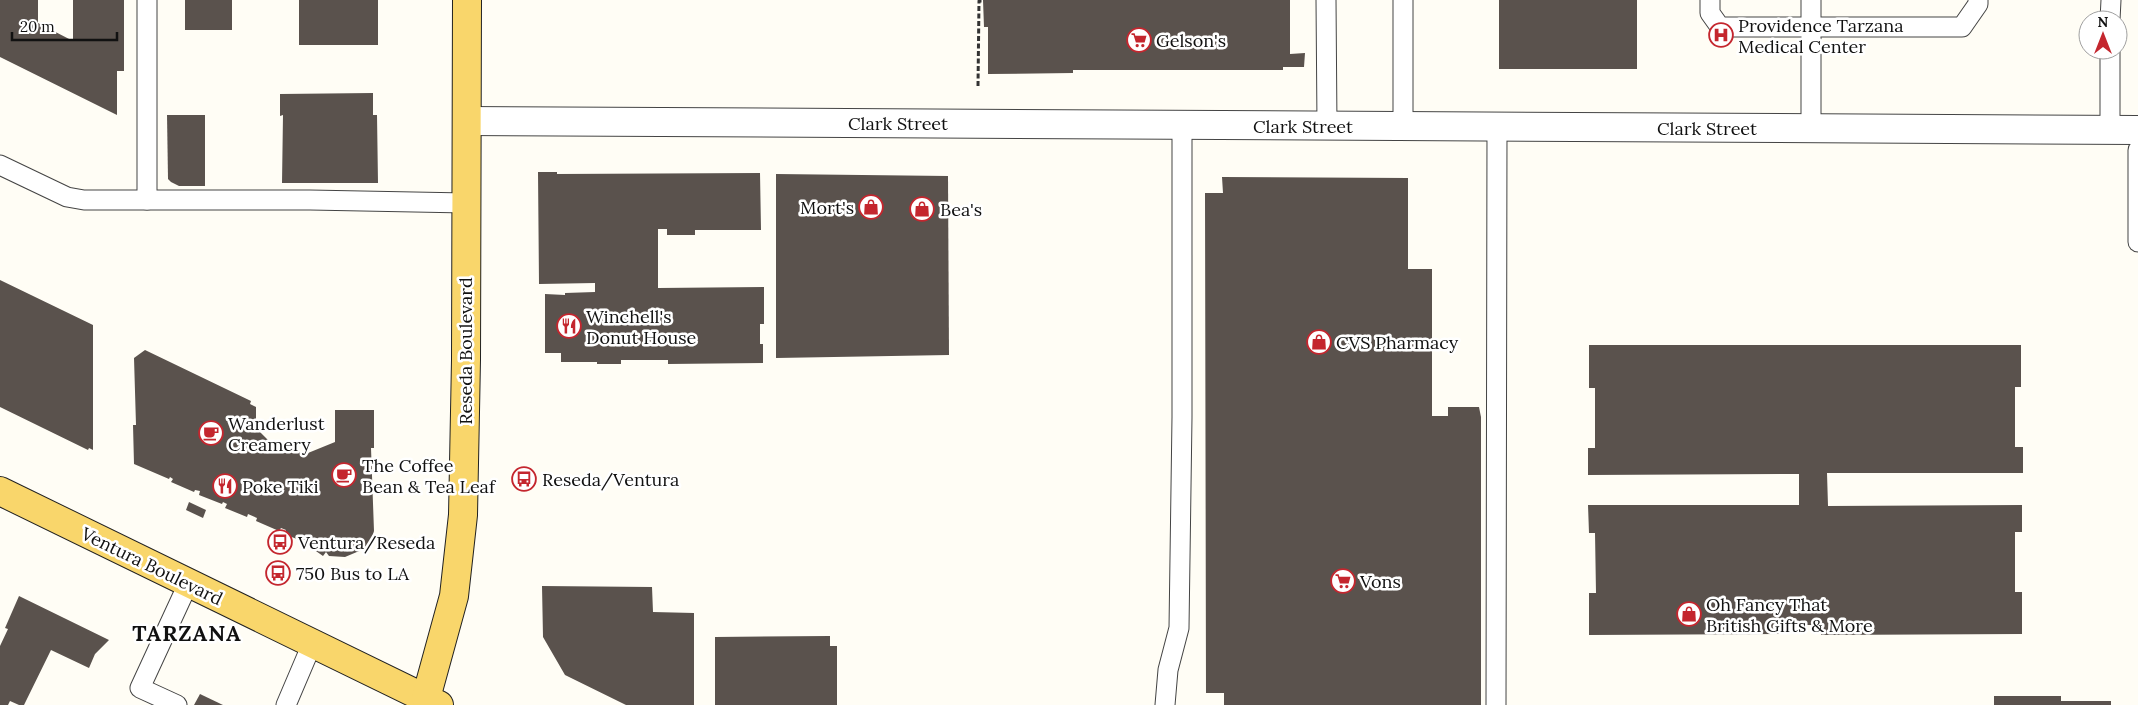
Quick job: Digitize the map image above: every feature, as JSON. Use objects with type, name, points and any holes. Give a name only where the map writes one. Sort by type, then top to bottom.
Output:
[{"type":"main road","name":"Reseda Boulevard","points":[[432,702],[454,596],[463,515],[466,360],[467,0]]},
{"type":"main road","name":"Ventura Boulevard","points":[[0,492],[432,702]]},
{"type":"street","name":"Clark Street","points":[[467,121],[2138,130]]},
{"type":"lane","points":[[147,0],[147,200]]},
{"type":"lane","points":[[1326,0],[1327,126]]},
{"type":"lane","points":[[1403,0],[1403,126]]},
{"type":"lane","points":[[1710,0],[1710,13],[1720,27],[1962,26],[1978,4],[1978,0]]},
{"type":"lane","points":[[1811,0],[1811,128]]},
{"type":"lane","points":[[2110,60],[2110,129]]},
{"type":"lane","points":[[1165,705],[1168,670],[1178,628],[1182,417],[1182,125]]},
{"type":"lane","points":[[1496,705],[1497,126]]},
{"type":"lane","points":[[2138,150],[2138,242]]},
{"type":"lane","points":[[0,165],[66,197],[84,200],[466,203]]},
{"type":"lane","points":[[178,705],[140,688],[188,584]]},
{"type":"lane","points":[[286,705],[312,644]]},
{"type":"path","points":[[978,86],[979,1],[983,1]]},
{"type":"building","points":[[0,0],[38,0],[38,23],[73,41],[73,0],[124,0],[124,71],[117,71],[117,115],[0,57]]},
{"type":"building","points":[[185,0],[232,0],[232,30],[185,30]]},
{"type":"building","points":[[299,0],[378,0],[378,45],[299,45]]},
{"type":"building","name":"Gelson's","points":[[983,0],[1290,0],[1290,54],[1305,53],[1304,67],[1283,67],[1283,70],[1073,70],[1073,73],[988,74],[988,27],[984,27]]},
{"type":"building","points":[[1499,0],[1637,0],[1637,69],[1499,69]]},
{"type":"building","points":[[373,93],[373,115],[377,115],[378,183],[282,183],[283,115],[280,116],[280,94]]},
{"type":"building","points":[[167,115],[205,115],[205,186],[179,186],[168,179]]},
{"type":"building","points":[[538,172],[557,172],[557,174],[760,173],[761,230],[695,230],[695,235],[667,235],[667,229],[658,229],[658,288],[764,287],[764,324],[760,324],[760,344],[763,344],[763,363],[668,364],[668,360],[621,360],[621,364],[597,364],[597,362],[561,362],[561,353],[545,353],[545,294],[565,295],[565,293],[595,292],[595,283],[539,284]]},
{"type":"building","points":[[776,174],[948,176],[949,355],[776,358]]},
{"type":"building","points":[[1222,177],[1408,178],[1408,269],[1432,269],[1432,416],[1448,416],[1448,407],[1479,407],[1481,417],[1481,705],[1224,705],[1224,693],[1206,693],[1205,193],[1223,193]]},
{"type":"building","points":[[0,280],[93,325],[93,450],[89,448],[88,450],[0,407]]},
{"type":"building","points":[[1589,345],[2021,345],[2021,387],[2015,387],[2015,447],[2023,447],[2023,473],[1827,473],[1828,506],[2022,505],[2022,532],[2015,532],[2015,592],[2022,592],[2022,634],[1821,635],[1821,625],[1790,625],[1790,634],[1589,635],[1589,593],[1596,593],[1595,533],[1589,533],[1588,505],[1799,505],[1799,474],[1588,475],[1588,448],[1595,448],[1595,388],[1589,388]]},
{"type":"building","points":[[145,350],[251,401],[250,404],[256,407],[256,428],[271,443],[287,451],[308,453],[335,442],[335,410],[374,410],[374,448],[371,448],[374,531],[371,541],[364,549],[345,557],[329,556],[326,552],[323,556],[313,549],[317,542],[308,541],[307,543],[284,534],[286,530],[281,528],[279,531],[256,521],[257,518],[248,514],[247,517],[225,508],[227,504],[223,502],[222,504],[199,495],[200,491],[195,490],[194,492],[171,482],[173,479],[170,477],[169,479],[134,464],[133,425],[136,425],[134,358]]},
{"type":"building","points":[[189,502],[206,510],[203,518],[186,510]]},
{"type":"building","points":[[542,586],[652,587],[653,612],[694,613],[694,705],[626,705],[565,675],[543,637]]},
{"type":"building","points":[[19,596],[109,640],[95,654],[89,668],[51,650],[24,705],[10,701],[8,705],[0,705],[0,646],[8,629],[5,628]]},
{"type":"building","points":[[830,636],[830,646],[837,646],[837,705],[715,705],[715,637]]},
{"type":"building","points":[[200,694],[223,705],[194,705]]},
{"type":"building","points":[[1994,696],[2061,696],[2061,701],[2111,701],[2111,705],[1994,705]]},
{"type":"place","name":"Providence Tarzana Medical Center","points":[[1721,35]]},
{"type":"place","name":"Gelson's","points":[[1139,40]]},
{"type":"place","name":"Mort's","points":[[871,207]]},
{"type":"place","name":"Bea's","points":[[922,209]]},
{"type":"place","name":"Winchell's Donut House","points":[[569,326]]},
{"type":"place","name":"CVS Pharmacy","points":[[1319,342]]},
{"type":"place","name":"Wanderlust Creamery","points":[[211,433]]},
{"type":"place","name":"The Coffee Bean & Tea Leaf","points":[[344,475]]},
{"type":"place","name":"Reseda/Ventura","points":[[524,479]]},
{"type":"place","name":"Poke Tiki","points":[[225,486]]},
{"type":"place","name":"Ventura/Reseda","points":[[280,542]]},
{"type":"place","name":"750 Bus to LA","points":[[278,573]]},
{"type":"place","name":"Vons","points":[[1343,581]]},
{"type":"place","name":"Oh Fancy That British Gifts & More","points":[[1689,614]]},
{"type":"district","name":"TARZANA","points":[[187,633]]}]
